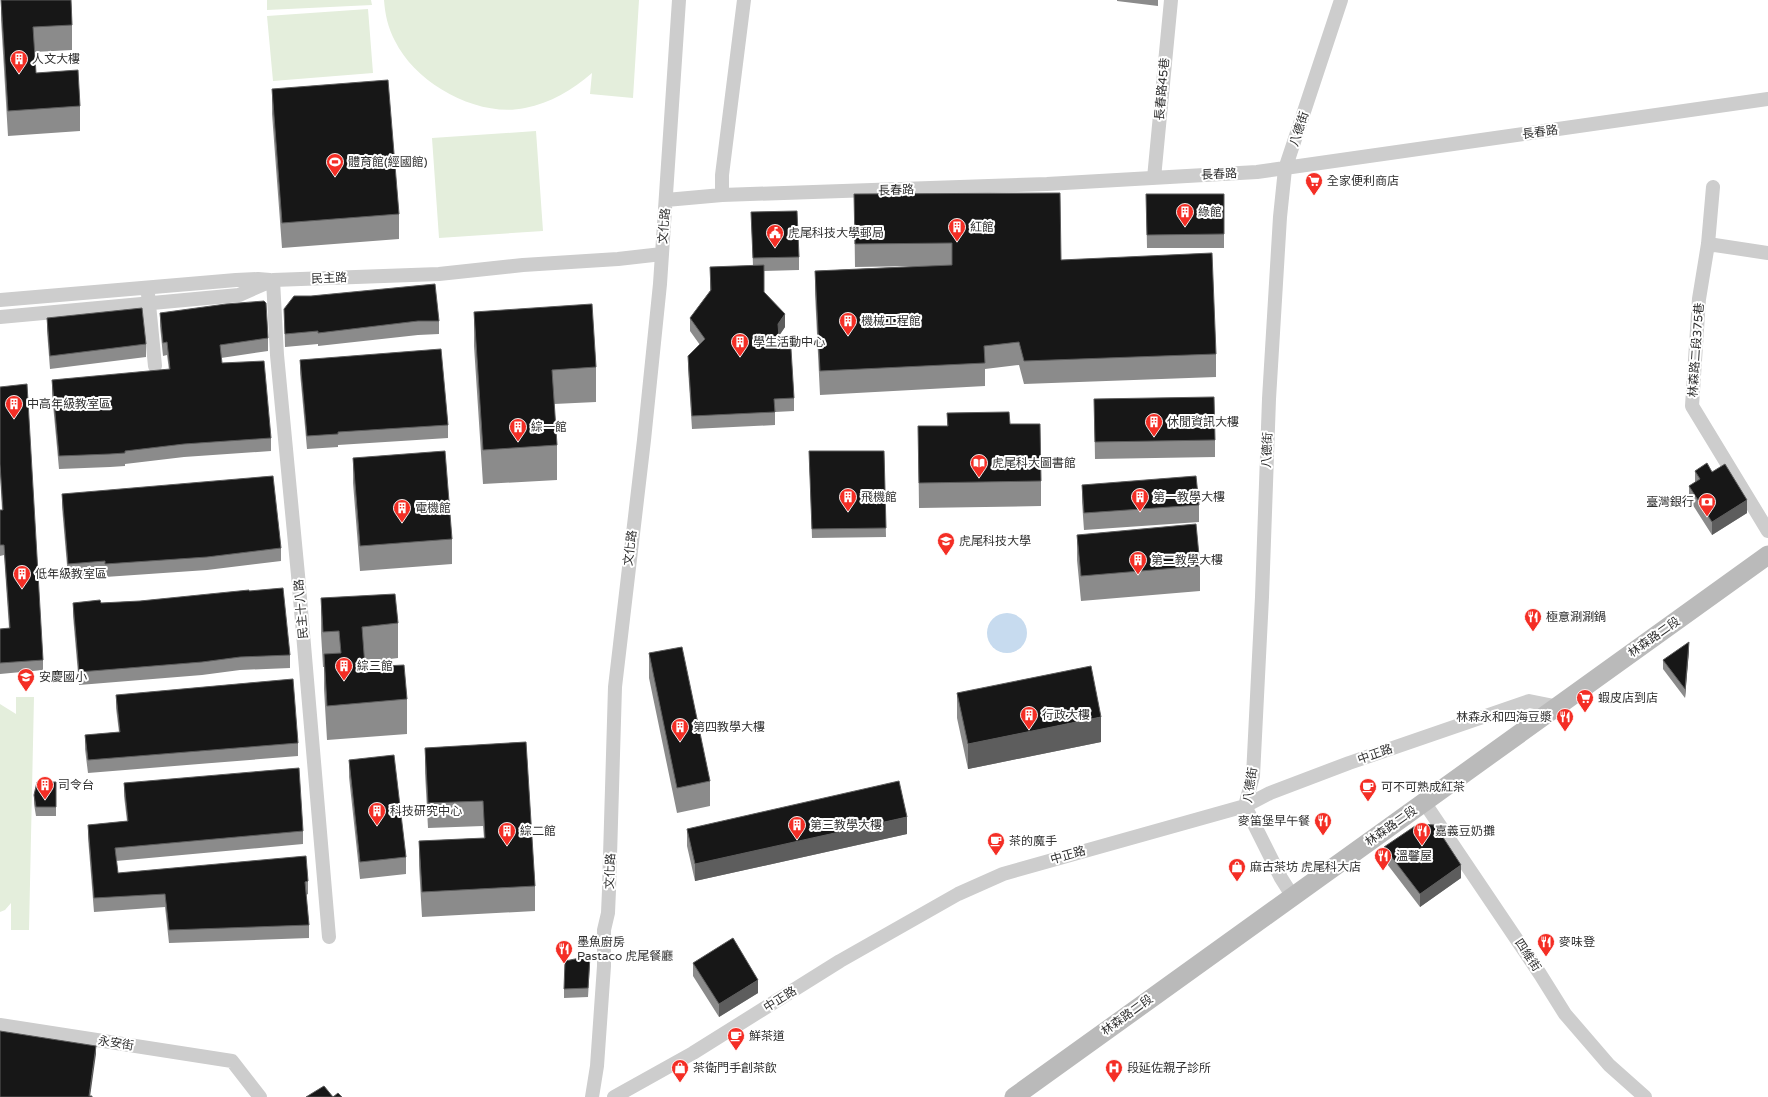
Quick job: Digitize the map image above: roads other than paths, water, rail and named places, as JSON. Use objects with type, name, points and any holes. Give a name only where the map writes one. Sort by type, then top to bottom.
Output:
[{"type":"main road","name":"林森路二段","points":[[1014,1097],[1768,556]]},
{"type":"street","name":"文化路","points":[[592,1097],[597,1066],[604,966],[604,930],[608,913],[615,687],[644,440],[662,254],[679,0]]},
{"type":"street","points":[[722,195],[722,175],[744,0]]},
{"type":"street","name":"長春路45巷","points":[[1154,178],[1171,0]]},
{"type":"street","name":"八德街","points":[[1293,897],[1281,878],[1245,806],[1253,776],[1262,597],[1269,399],[1280,217],[1285,169],[1341,0]]},
{"type":"street","name":"長春路","points":[[666,200],[722,195],[874,191],[1154,178],[1285,169],[1768,99]]},
{"type":"street","name":"林森路二段375巷","points":[[1714,187],[1708,244],[1699,299],[1692,406],[1768,531]]},
{"type":"street","points":[[1708,244],[1768,254]]},
{"type":"street","name":"民主路","points":[[0,317],[239,295],[273,280],[439,274],[523,265],[618,259],[662,254]]},
{"type":"street","points":[[0,300],[147,287],[258,279],[273,280]]},
{"type":"street","name":"民主十八路","points":[[273,280],[278,370],[298,575],[329,937]]},
{"type":"street","points":[[147,287],[155,366]]},
{"type":"street","name":"中正路","points":[[614,1097],[693,1053],[840,961],[958,894],[1003,874],[1245,806],[1270,793],[1349,763],[1529,700],[1559,707]]},
{"type":"street","name":"四維街","points":[[1424,802],[1540,974],[1565,1014],[1609,1065],[1645,1097]]},
{"type":"street","name":"永安街","points":[[0,1026],[232,1061],[260,1097]]},
{"type":"water","points":[[1007,613],[1015,615],[1021,619],[1025,625],[1027,633],[1025,641],[1021,647],[1015,651],[1007,653],[999,651],[993,647],[989,641],[987,633],[989,625],[993,619],[999,615]]},
{"type":"place","name":"人文大樓","points":[[19,74]]},
{"type":"place","name":"體育館(經國館)","points":[[335,177]]},
{"type":"place","name":"全家便利商店","points":[[1314,196]]},
{"type":"place","name":"綠館","points":[[1185,227]]},
{"type":"place","name":"紅館","points":[[957,242]]},
{"type":"place","name":"虎尾科技大學郵局","points":[[775,248]]},
{"type":"place","name":"機械工程館","points":[[848,336]]},
{"type":"place","name":"學生活動中心","points":[[740,357]]},
{"type":"place","name":"中高年級教室區","points":[[14,419]]},
{"type":"place","name":"休閒資訊大樓","points":[[1154,437]]},
{"type":"place","name":"綜一館","points":[[518,442]]},
{"type":"place","name":"虎尾科大圖書館","points":[[979,478]]},
{"type":"place","name":"飛機館","points":[[848,512]]},
{"type":"place","name":"第一教學大樓","points":[[1140,512]]},
{"type":"place","name":"臺灣銀行","points":[[1707,517]]},
{"type":"place","name":"電機館","points":[[402,523]]},
{"type":"place","name":"虎尾科技大學","points":[[946,556]]},
{"type":"place","name":"第二教學大樓","points":[[1138,575]]},
{"type":"place","name":"低年級教室區","points":[[22,589]]},
{"type":"place","name":"極意涮涮鍋","points":[[1533,632]]},
{"type":"place","name":"綜三館","points":[[344,681]]},
{"type":"place","name":"安慶國小","points":[[26,692]]},
{"type":"place","name":"蝦皮店到店","points":[[1585,713]]},
{"type":"place","name":"行政大樓","points":[[1029,730]]},
{"type":"place","name":"林森永和四海豆漿","points":[[1565,732]]},
{"type":"place","name":"第四教學大樓","points":[[680,742]]},
{"type":"place","name":"司令台","points":[[45,800]]},
{"type":"place","name":"可不可熟成紅茶","points":[[1368,802]]},
{"type":"place","name":"科技研究中心","points":[[377,826]]},
{"type":"place","name":"麥笛堡早午餐","points":[[1323,836]]},
{"type":"place","name":"第三教學大樓","points":[[797,840]]},
{"type":"place","name":"綜二館","points":[[507,846]]},
{"type":"place","name":"嘉義豆奶攤","points":[[1422,846]]},
{"type":"place","name":"茶的魔手","points":[[996,856]]},
{"type":"place","name":"溫馨屋","points":[[1383,871]]},
{"type":"place","name":"麻古茶坊 虎尾科大店","points":[[1237,882]]},
{"type":"place","name":"麥味登","points":[[1546,957]]},
{"type":"place","name":"墨魚廚房 Pastaco 虎尾餐廳","points":[[564,964]]},
{"type":"place","name":"鮮茶道","points":[[736,1051]]},
{"type":"place","name":"茶衛門手創茶飲","points":[[680,1083]]},
{"type":"place","name":"段延佐親子診所","points":[[1114,1083]]}]
